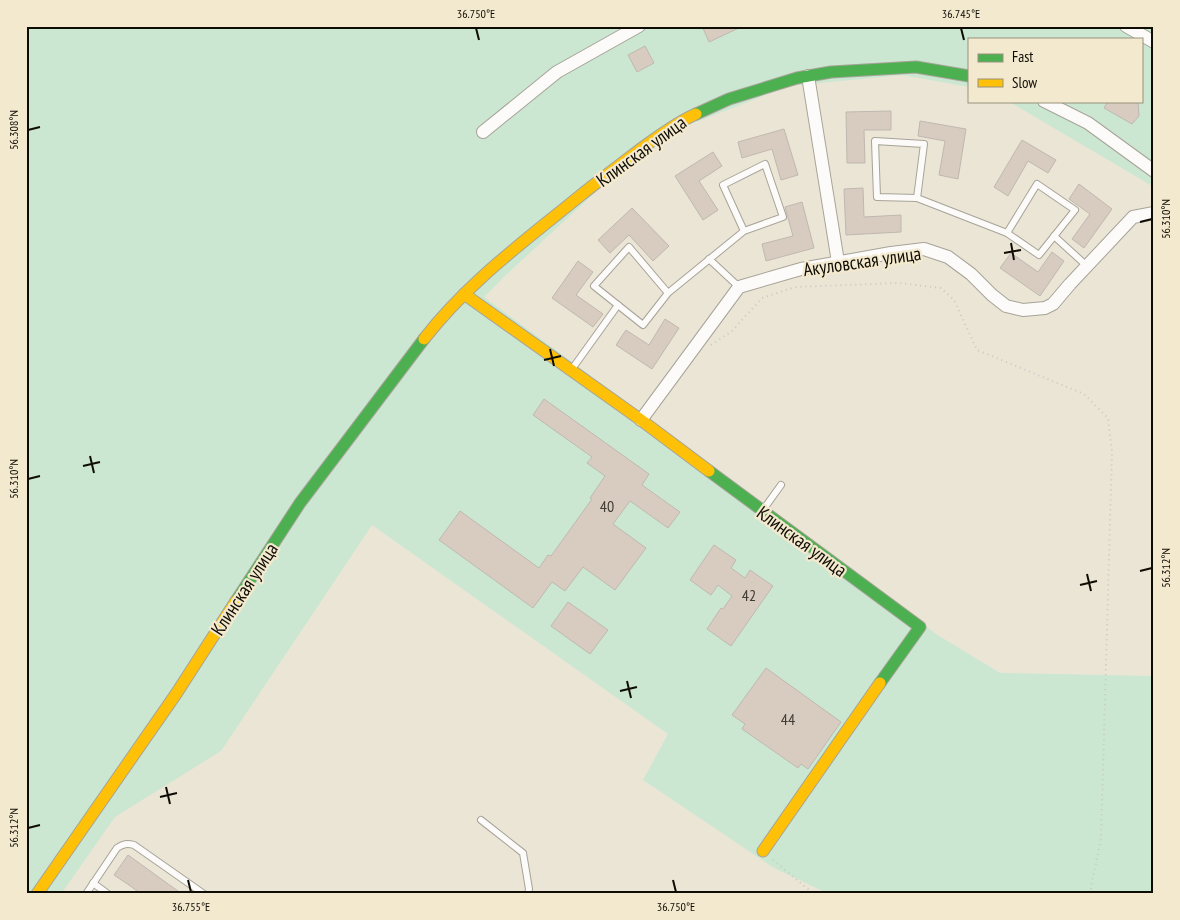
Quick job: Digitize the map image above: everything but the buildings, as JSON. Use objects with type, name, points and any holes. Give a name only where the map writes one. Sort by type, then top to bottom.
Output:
[{"type":"street","points":[[483,132],[557,72],[638,26]]},
{"type":"street","points":[[1126,26],[1154,42]]},
{"type":"street","name":"Клинская улица","points":[[37,894],[176,694],[300,503],[432,328],[496,264],[607,174],[661,134],[691,116],[729,99],[798,78],[831,72],[916,67],[968,76]]},
{"type":"street","points":[[808,76],[838,262]]},
{"type":"street","points":[[1046,102],[1088,123],[1154,171]]},
{"type":"street","name":"Акуловская улица","points":[[739,287],[801,269],[924,249],[948,256],[1006,306],[1023,310],[1045,308],[1053,304],[1133,217],[1154,213]]},
{"type":"street","points":[[641,420],[739,287]]},
{"type":"street","name":"Клинская улица","points":[[464,294],[641,420],[920,628],[763,851]]},
{"type":"lane","points":[[917,198],[924,144],[875,141],[877,197],[917,198],[1007,233],[1039,255],[1075,210],[1037,184],[1007,233]]},
{"type":"lane","points":[[668,293],[629,247],[594,286],[643,325],[668,293],[744,230],[783,217],[765,164],[723,185],[744,230]]},
{"type":"lane","points":[[1054,236],[1087,266]]},
{"type":"lane","points":[[709,259],[739,287]]},
{"type":"lane","points":[[571,370],[618,305]]},
{"type":"lane","points":[[762,512],[781,485]]},
{"type":"lane","points":[[481,820],[523,853],[529,889],[528,894]]},
{"type":"lane","points":[[86,894],[118,848],[123,844],[134,846],[204,894]]},
{"type":"lane","points":[[93,883],[108,894]]},
{"type":"path","points":[[708,347],[732,331],[762,298],[795,287],[899,283],[941,288],[954,300],[977,350],[1084,394],[1108,418],[1112,452],[1101,839],[1091,894]]},
{"type":"path","points":[[763,851],[814,894]]},
{"type":"green space","points":[[26,26],[1154,26],[1154,187],[1010,102],[1142,102],[1142,38],[968,38],[968,87],[902,75],[789,86],[683,127],[599,189],[484,297],[704,459],[936,634],[1000,673],[1154,676],[1154,894],[829,894],[774,868],[643,780],[668,734],[372,525],[221,751],[115,817],[61,894],[26,894]]},
{"type":"traffic: fast","points":[[696,114],[729,99],[797,78],[831,72],[916,67],[968,76]]},
{"type":"traffic: fast","points":[[236,601],[300,503],[424,339]]},
{"type":"traffic: fast","points":[[709,471],[920,627],[880,683]]},
{"type":"traffic: slow","points":[[424,339],[459,299],[498,262],[642,148],[675,125],[696,114]]},
{"type":"traffic: slow","points":[[464,294],[641,420],[709,471]]},
{"type":"traffic: slow","points":[[37,894],[176,694],[236,601]]},
{"type":"traffic: slow","points":[[763,851],[880,683]]}]
